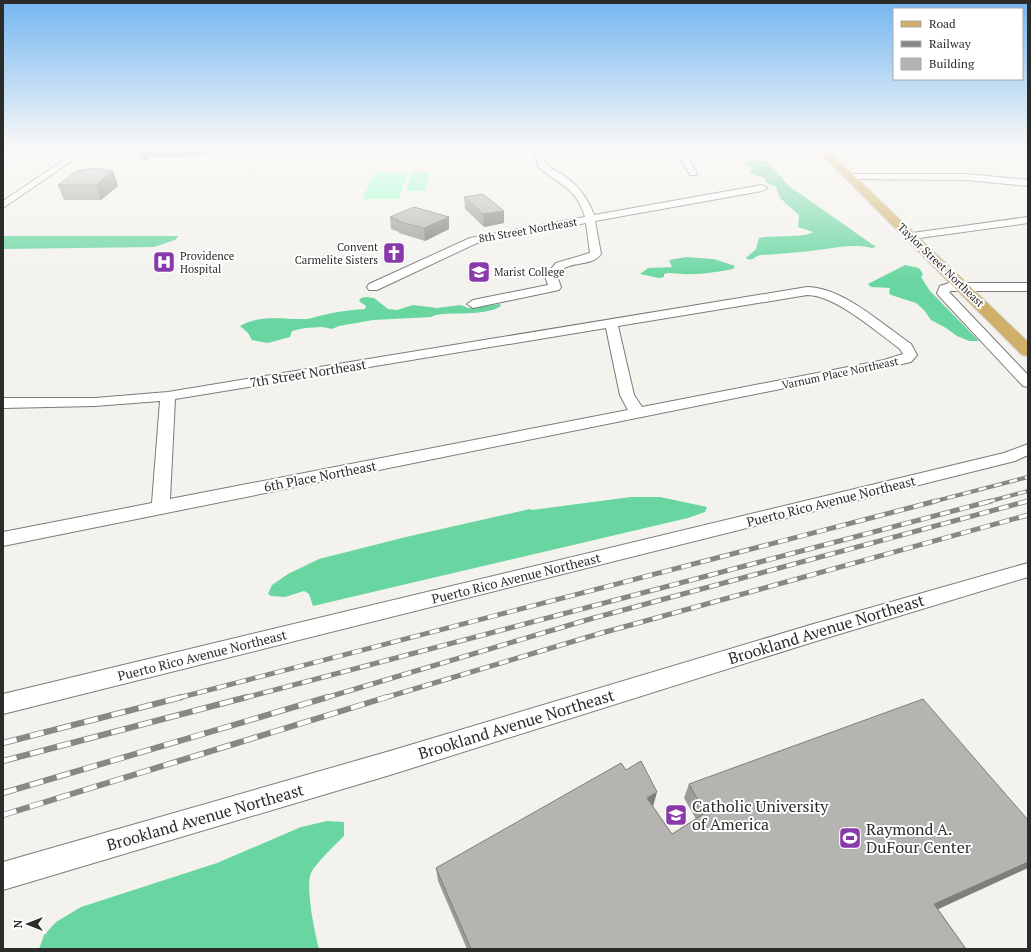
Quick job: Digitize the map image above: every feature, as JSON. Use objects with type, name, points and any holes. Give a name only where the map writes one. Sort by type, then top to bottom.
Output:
[{"type":"main road","name":"Taylor Street Northeast","points":[[866,191],[1027,351]]},
{"type":"street","points":[[3,206],[24,191]]},
{"type":"street","points":[[473,304],[555,287],[551,276],[557,268],[569,262],[592,257],[596,254],[587,207],[577,191]]},
{"type":"street","name":"8th Street Northeast","points":[[373,287],[467,242],[743,191]]},
{"type":"street","points":[[912,236],[1028,220]]},
{"type":"street","points":[[1028,287],[949,287],[944,289],[943,293],[1028,383]]},
{"type":"street","name":"Varnum Place Northeast","points":[[610,323],[802,291],[817,291],[835,296],[908,350],[910,355],[906,359],[638,413]]},
{"type":"street","points":[[610,323],[614,332],[627,394],[638,413]]},
{"type":"street","name":"7th Street Northeast","points":[[3,403],[103,402],[168,396],[610,323]]},
{"type":"street","points":[[161,508],[168,396]]},
{"type":"street","name":"6th Place Northeast","points":[[3,539],[638,413]]},
{"type":"street","name":"Puerto Rico Avenue Northeast","points":[[3,704],[1009,457],[1028,449]]},
{"type":"street","name":"Brookland Avenue Northeast","points":[[3,876],[390,763],[802,636],[1028,570]]},
{"type":"green space","points":[[366,191],[402,191],[399,199],[363,199]]},
{"type":"green space","points":[[778,191],[797,191],[876,247],[841,247],[761,255],[747,259],[746,258],[756,249],[759,238],[796,236],[813,232],[798,227],[799,215],[780,198]]},
{"type":"green space","points":[[3,236],[179,236],[175,240],[154,247],[3,249]]},
{"type":"green space","points":[[686,257],[714,259],[735,266],[733,269],[708,273],[666,273],[664,274],[664,277],[659,278],[640,274],[648,268],[672,267],[669,260]]},
{"type":"green space","points":[[905,265],[919,268],[923,274],[921,277],[930,291],[979,341],[969,341],[957,336],[931,320],[924,310],[916,303],[891,295],[889,293],[890,288],[871,287],[868,284]]},
{"type":"green space","points":[[361,298],[374,298],[388,309],[397,310],[413,305],[437,308],[461,305],[468,308],[500,304],[501,306],[484,312],[443,314],[432,317],[373,320],[339,326],[332,329],[322,327],[305,328],[292,331],[290,337],[268,343],[252,340],[248,333],[240,326],[256,320],[273,318],[307,319],[325,314],[365,309],[366,306],[359,301]]},
{"type":"green space","points":[[631,497],[660,497],[707,507],[705,512],[688,518],[313,606],[309,594],[304,591],[285,597],[271,596],[268,594],[272,585],[288,574],[319,559],[406,537],[530,509],[532,510]]},
{"type":"green space","points":[[327,821],[344,822],[344,836],[317,864],[309,879],[311,910],[319,949],[39,949],[44,935],[56,922],[81,907],[217,863],[301,827]]},
{"type":"building","points":[[483,194],[504,211],[483,214],[464,197]]},
{"type":"building","points":[[414,207],[449,217],[424,228],[397,221],[399,220],[390,217]]},
{"type":"building","name":"Raymond A. DuFour Center","points":[[923,699],[1028,820],[1028,862],[934,904],[966,949],[471,949],[436,868],[621,763],[626,770],[641,761],[657,792],[647,798],[672,834],[705,813],[689,784]]},
{"type":"railway","points":[[932,502],[1028,477]]},
{"type":"railway","points":[[987,502],[1028,491]]},
{"type":"railway","points":[[178,698],[936,501]]},
{"type":"railway","points":[[244,698],[991,501]]},
{"type":"railway","points":[[325,698],[590,619],[1028,501],[1025,502]]},
{"type":"railway","points":[[384,698],[598,634],[1028,515]]},
{"type":"railway","points":[[3,743],[182,697]]},
{"type":"railway","points":[[3,761],[247,697]]},
{"type":"railway","points":[[3,793],[328,697]]},
{"type":"railway","points":[[3,815],[387,697]]},
{"type":"place","name":"Convent Carmelite Sisters","points":[[394,253]]},
{"type":"place","name":"Providence Hospital","points":[[164,262]]},
{"type":"place","name":"Marist College","points":[[479,272]]},
{"type":"place","name":"Catholic University of America","points":[[676,815]]},
{"type":"place","name":"Raymond A. DuFour Center","points":[[850,838]]}]
